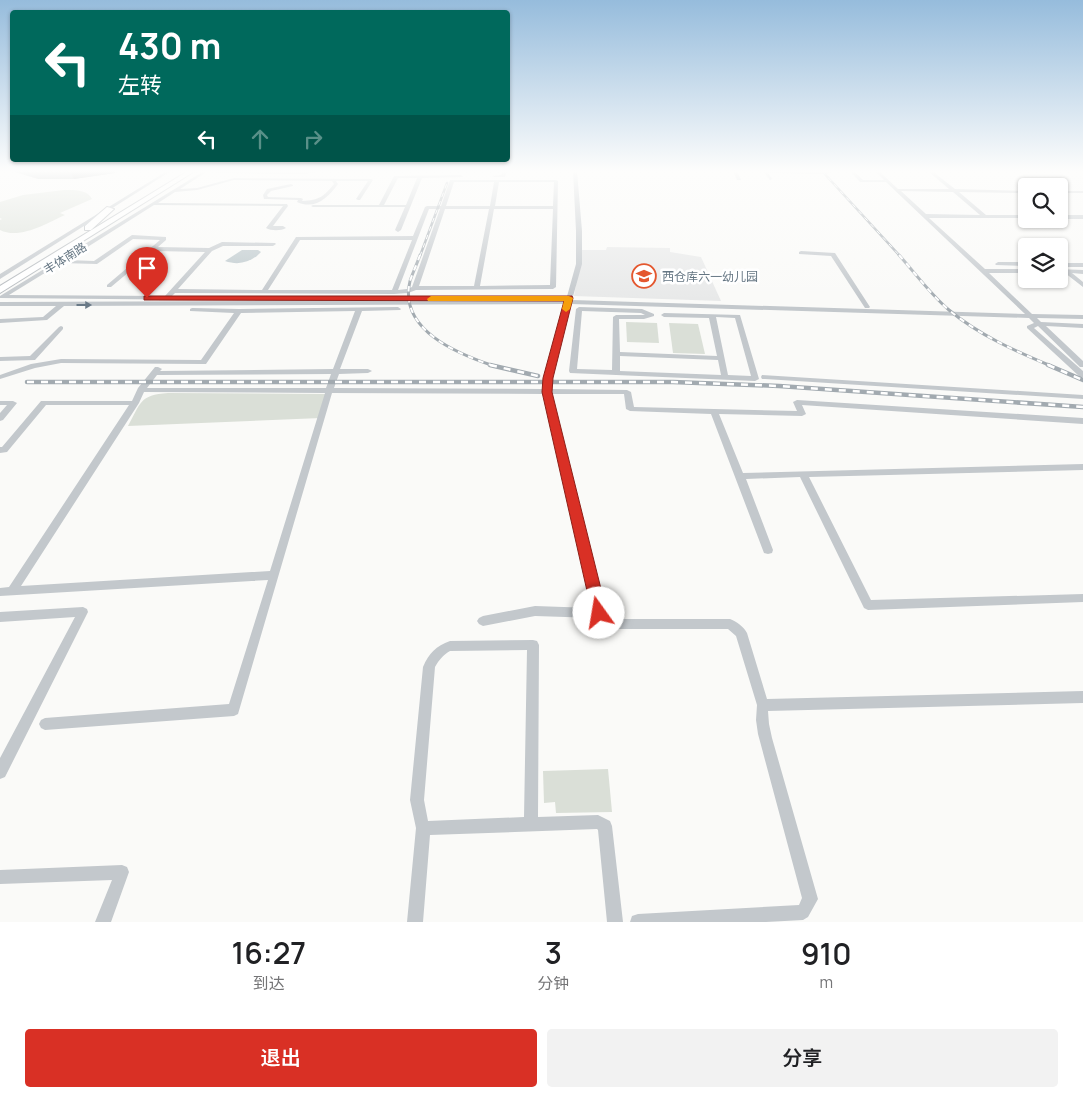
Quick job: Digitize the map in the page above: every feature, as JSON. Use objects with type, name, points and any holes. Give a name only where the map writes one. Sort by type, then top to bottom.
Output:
[{"type":"highway","points":[[87,229],[104,214]]},
{"type":"highway","name":"丰体南路","points":[[0,283],[113,214]]},
{"type":"highway","name":"丰体南路","points":[[1,298],[110,222],[126,214]]},
{"type":"highway","points":[[97,238],[110,222]]},
{"type":"street","name":"丰体南路","points":[[0,277],[102,214]]},
{"type":"street","name":"丰体南路","points":[[1,298],[132,214]]},
{"type":"street","points":[[280,214],[269,228],[283,228]]},
{"type":"street","points":[[398,230],[405,214]]},
{"type":"street","points":[[394,292],[424,214]]},
{"type":"street","points":[[415,288],[441,214]]},
{"type":"street","points":[[477,287],[491,214]]},
{"type":"street","points":[[173,291],[394,292],[408,291],[415,288],[553,287],[555,214]]},
{"type":"street","points":[[577,214],[579,264],[548,378],[547,392],[599,613],[607,624],[730,624],[741,633],[763,705],[761,711],[767,744],[810,899],[803,912],[638,922]]},
{"type":"street","points":[[926,216],[1018,217]]},
{"type":"street","points":[[926,216],[1026,313],[1083,365]]},
{"type":"street","points":[[1068,217],[1083,217]]},
{"type":"street","points":[[61,261],[95,263],[132,237],[164,238],[109,286]]},
{"type":"street","points":[[264,291],[298,238],[415,238]]},
{"type":"street","points":[[166,298],[210,250],[222,244],[273,244]]},
{"type":"street","points":[[153,249],[210,250]]},
{"type":"street","points":[[801,253],[833,254],[867,307]]},
{"type":"street","points":[[998,264],[1018,264]]},
{"type":"street","points":[[1068,265],[1083,265]]},
{"type":"street","points":[[0,268],[12,269]]},
{"type":"street","points":[[982,270],[1018,271]]},
{"type":"street","points":[[1068,271],[1083,272]]},
{"type":"street","points":[[114,273],[124,273]]},
{"type":"street","points":[[1068,275],[1083,285]]},
{"type":"street","points":[[1,298],[61,305],[568,300]]},
{"type":"street","points":[[1,298],[568,300],[1026,313],[1083,312]]},
{"type":"street","points":[[664,303],[867,307],[1083,316]]},
{"type":"street","points":[[664,303],[664,315]]},
{"type":"street","points":[[0,321],[45,319],[61,305]]},
{"type":"street","points":[[165,310],[398,309]]},
{"type":"street","points":[[626,314],[738,316],[756,378],[573,371],[578,309],[642,311],[652,314]]},
{"type":"street","points":[[0,377],[34,366],[61,361],[203,362],[239,310]]},
{"type":"street","points":[[44,724],[234,710],[329,390],[359,310]]},
{"type":"street","points":[[616,373],[616,317],[644,317],[652,314]]},
{"type":"street","points":[[712,316],[725,377]]},
{"type":"street","points":[[1083,326],[1038,324],[1029,327],[1083,375]]},
{"type":"street","points":[[0,359],[32,358],[61,328]]},
{"type":"street","points":[[616,354],[720,358]]},
{"type":"street","points":[[12,591],[135,403],[141,390],[164,362]]},
{"type":"street","points":[[155,373],[368,371]]},
{"type":"street","points":[[765,377],[1083,397]]},
{"type":"street","points":[[141,390],[627,392],[630,409],[802,414],[797,402],[1083,421]]},
{"type":"street","points":[[0,403],[13,403],[0,418]]},
{"type":"street","points":[[0,450],[4,450],[44,403],[135,403]]},
{"type":"street","points":[[714,411],[768,550]]},
{"type":"street","points":[[740,476],[1083,467]]},
{"type":"street","points":[[803,474],[868,605],[1083,598]]},
{"type":"street","points":[[0,592],[273,575]]},
{"type":"street","points":[[483,620],[534,611],[599,613]]},
{"type":"street","points":[[0,617],[83,612],[0,772]]},
{"type":"street","points":[[415,922],[423,828],[417,800],[429,667],[434,656],[442,648],[450,646],[533,645],[531,824]]},
{"type":"street","points":[[763,705],[1083,697]]},
{"type":"street","points":[[423,828],[598,822],[605,826],[615,922]]},
{"type":"street","points":[[0,877],[122,872],[103,922]]},
{"type":"shaded area","points":[[0,214],[65,215],[42,226],[16,233],[0,230],[0,220],[2,219]]},
{"type":"shaded area","name":"西仓库六一幼儿园","points":[[607,247],[670,248],[670,252],[701,257],[721,301],[574,296],[582,250],[606,250]]},
{"type":"shaded area","points":[[242,250],[258,250],[261,252],[245,262],[225,261]]},
{"type":"shaded area","points":[[626,322],[657,323],[659,343],[627,342]]},
{"type":"shaded area","points":[[669,323],[698,324],[705,354],[673,353]]},
{"type":"shaded area","points":[[168,393],[327,394],[321,418],[128,426],[139,406],[146,398]]},
{"type":"shaded area","points":[[608,769],[612,812],[556,813],[555,802],[544,803],[543,771]]},
{"type":"railway","points":[[420,256],[436,214]]},
{"type":"railway","points":[[861,214],[900,256]]},
{"type":"railway","points":[[420,255],[410,281],[409,298],[413,313],[422,326],[448,347],[493,366]]},
{"type":"railway","points":[[899,255],[936,298],[961,319],[998,342],[1051,366]]},
{"type":"railway","points":[[1048,365],[1083,380]]},
{"type":"railway","points":[[493,366],[538,376]]},
{"type":"railway","points":[[27,382],[673,382],[779,386],[1083,407]]},
{"type":"slow traffic","points":[[431,299],[569,298],[566,309]]},
{"type":"place","name":"西仓库六一幼儿园","points":[[644,276]]},
{"type":"route","points":[[147,298],[569,298],[548,378],[547,392],[599,613]]}]
